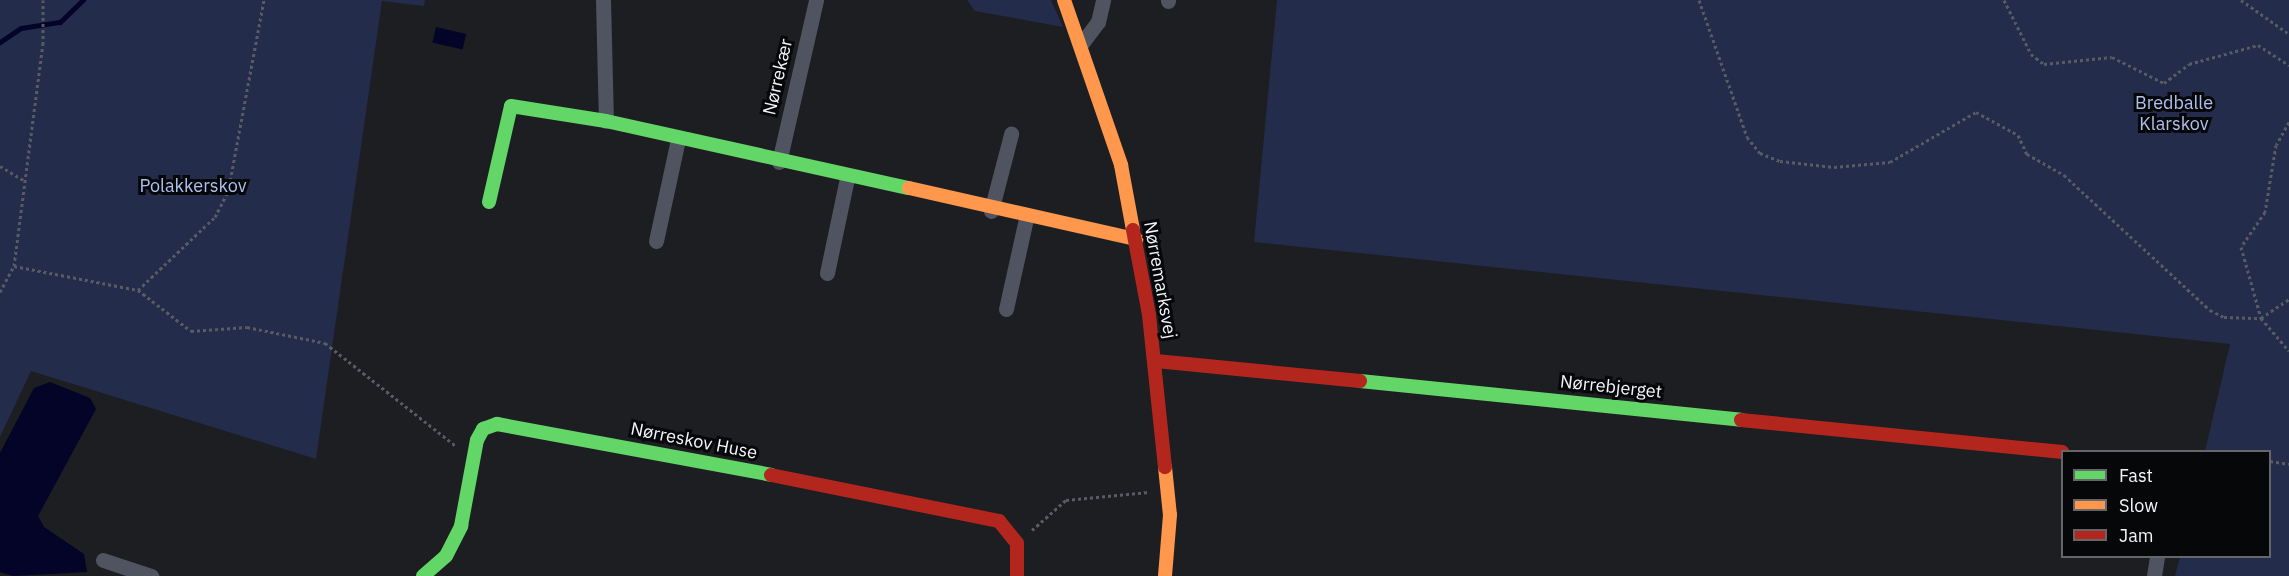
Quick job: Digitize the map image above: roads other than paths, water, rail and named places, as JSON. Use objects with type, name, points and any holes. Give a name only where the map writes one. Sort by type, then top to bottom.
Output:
[{"type":"street","points":[[603,0],[606,121]]},
{"type":"street","name":"Nørrekær","points":[[778,162],[816,0]]},
{"type":"street","name":"Nørremarksvej","points":[[1064,0],[1082,43],[1121,165],[1136,240],[1156,360],[1170,515],[1165,576]]},
{"type":"street","points":[[1082,43],[1098,22],[1103,0]]},
{"type":"street","points":[[489,202],[511,106],[606,121],[1026,219],[1136,240]]},
{"type":"street","points":[[992,211],[1011,134]]},
{"type":"street","points":[[656,241],[678,139]]},
{"type":"street","points":[[827,273],[847,178]]},
{"type":"street","points":[[1006,309],[1026,219]]},
{"type":"street","name":"Nørrebjerget","points":[[1156,360],[2061,452]]},
{"type":"street","name":"Nørreskov Huse","points":[[423,576],[446,556],[461,526],[475,455],[483,429],[497,424],[984,515],[999,521],[1017,543],[1017,576]]},
{"type":"street","points":[[2154,576],[2157,558]]},
{"type":"street","points":[[102,560],[151,576]]},
{"type":"waterway","points":[[0,42],[21,28],[60,22],[83,0]]},
{"type":"park label","name":"Bredballe Klarskov","points":[[2174,114]]},
{"type":"park label","name":"Polakkerskov","points":[[193,186]]}]
